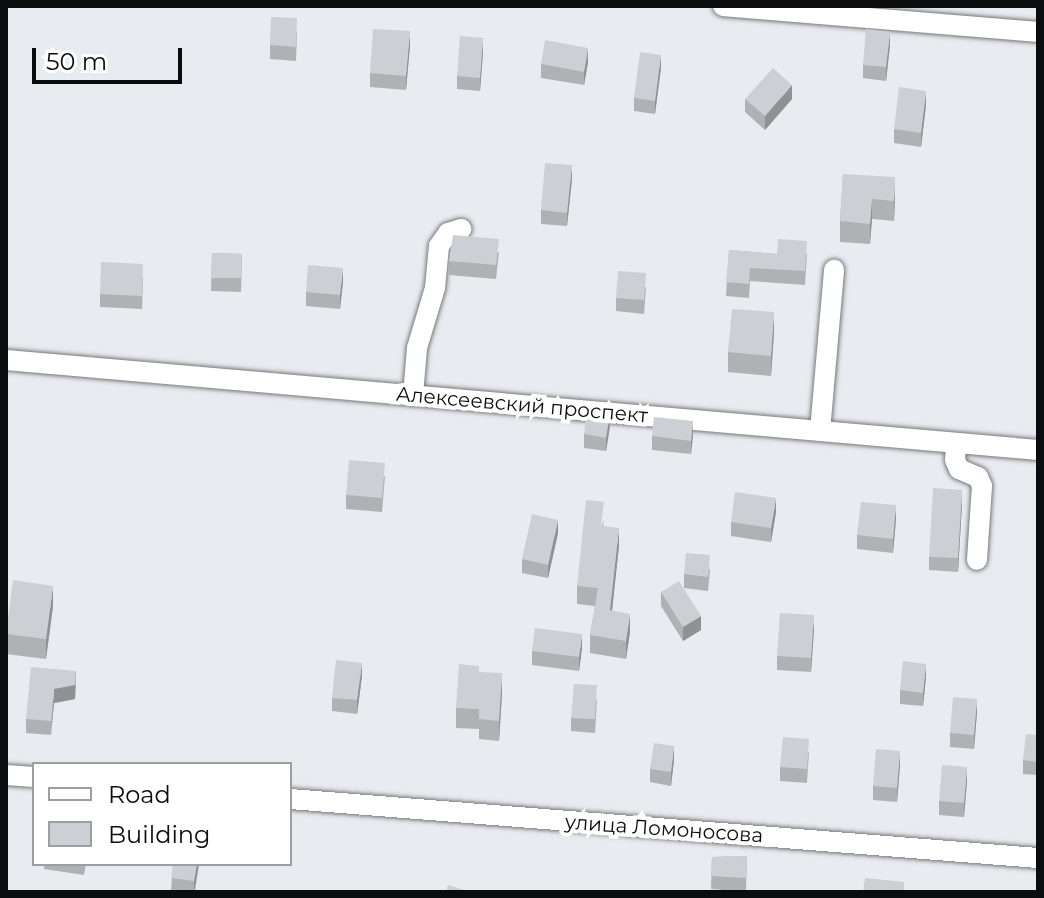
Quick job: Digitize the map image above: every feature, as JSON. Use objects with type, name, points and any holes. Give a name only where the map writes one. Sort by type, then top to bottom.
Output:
[{"type":"street","points":[[723,6],[1038,32]]},
{"type":"street","points":[[413,395],[417,348],[435,288],[439,246],[448,233],[461,229]]},
{"type":"street","points":[[820,431],[834,270]]},
{"type":"street","name":"Алексеевский проспект","points":[[6,360],[1038,450]]},
{"type":"street","points":[[956,443],[955,460],[959,469],[978,477],[982,486],[977,560]]},
{"type":"street","points":[[6,775],[32,777]]},
{"type":"street","name":"улица Ломоносова","points":[[292,799],[1038,858]]},
{"type":"building","points":[[271,17],[297,18],[296,47],[270,45]]},
{"type":"building","points":[[373,29],[410,31],[406,76],[370,73]]},
{"type":"building","points":[[866,29],[890,32],[886,67],[863,65]]},
{"type":"building","points":[[460,36],[483,38],[480,78],[457,76]]},
{"type":"building","points":[[545,40],[588,48],[584,72],[541,64]]},
{"type":"building","points":[[640,52],[661,55],[655,101],[634,98]]},
{"type":"building","points":[[773,68],[792,85],[765,116],[745,99]]},
{"type":"building","points":[[899,87],[926,91],[921,133],[894,129]]},
{"type":"building","points":[[545,163],[572,165],[567,213],[541,210]]},
{"type":"building","points":[[843,174],[895,177],[894,201],[872,199],[870,224],[840,221]]},
{"type":"building","points":[[453,235],[499,239],[496,265],[449,261]]},
{"type":"building","points":[[778,239],[807,241],[805,271],[750,268],[749,284],[726,282],[729,250],[777,254]]},
{"type":"building","points":[[212,253],[242,254],[241,278],[211,278]]},
{"type":"building","points":[[101,262],[143,264],[142,296],[100,294]]},
{"type":"building","points":[[308,265],[343,268],[340,295],[306,292]]},
{"type":"building","points":[[618,271],[646,273],[644,300],[616,298]]},
{"type":"building","points":[[732,309],[774,312],[771,356],[728,352]]},
{"type":"building","points":[[587,410],[610,413],[606,438],[584,434]]},
{"type":"building","points":[[654,417],[693,421],[691,441],[652,436]]},
{"type":"building","points":[[349,460],[385,463],[382,498],[346,495]]},
{"type":"building","points":[[933,488],[962,490],[958,558],[929,557]]},
{"type":"building","points":[[735,492],[776,498],[771,528],[731,522]]},
{"type":"building","points":[[586,500],[604,502],[601,526],[619,528],[610,610],[630,614],[626,641],[590,635],[598,588],[577,586]]},
{"type":"building","points":[[861,502],[896,505],[893,539],[857,535]]},
{"type":"building","points":[[532,514],[558,520],[548,565],[522,559]]},
{"type":"building","points":[[686,553],[710,555],[708,577],[684,574]]},
{"type":"building","points":[[13,580],[53,586],[46,639],[6,634]]},
{"type":"building","points":[[679,581],[701,616],[683,627],[661,592]]},
{"type":"building","points":[[780,613],[814,615],[811,658],[777,656]]},
{"type":"building","points":[[535,628],[582,634],[579,657],[532,651]]},
{"type":"building","points":[[336,660],[362,663],[357,700],[332,698]]},
{"type":"building","points":[[903,661],[926,664],[923,693],[900,690]]},
{"type":"building","points":[[459,664],[479,666],[479,672],[502,673],[499,721],[479,719],[479,709],[456,708]]},
{"type":"building","points":[[31,667],[76,671],[75,685],[54,689],[51,721],[26,719]]},
{"type":"building","points":[[574,684],[597,685],[595,719],[571,718]]},
{"type":"building","points":[[953,697],[977,699],[974,735],[950,733]]},
{"type":"building","points":[[1026,734],[1038,735],[1038,762],[1023,760]]},
{"type":"building","points":[[783,737],[809,739],[807,769],[780,767]]},
{"type":"building","points":[[654,743],[674,746],[671,772],[650,769]]},
{"type":"building","points":[[876,749],[900,751],[897,788],[873,786]]},
{"type":"building","points":[[942,765],[967,767],[964,803],[939,801]]},
{"type":"building","points":[[747,856],[746,878],[711,876],[712,857]]},
{"type":"building","points":[[173,866],[197,866],[194,881],[171,878]]},
{"type":"building","points":[[865,878],[904,882],[904,892],[863,892]]},
{"type":"building","points":[[448,885],[470,892],[446,892]]}]
